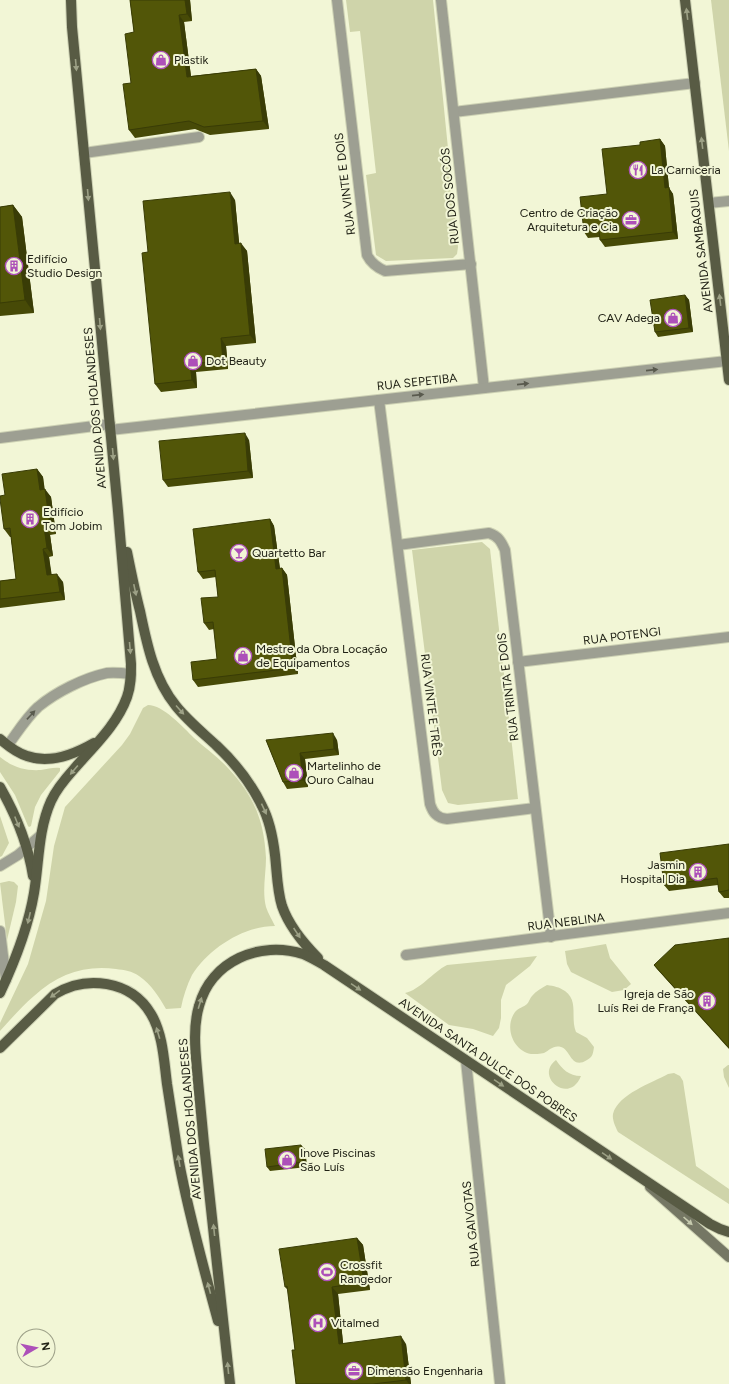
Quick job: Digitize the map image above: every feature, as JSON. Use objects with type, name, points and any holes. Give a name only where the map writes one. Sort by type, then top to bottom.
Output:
[{"type":"main road","name":"AVENIDA DOS HOLANDESES","points":[[0,993],[21,946],[34,894],[41,835],[46,812],[56,792],[116,718],[128,696],[131,674],[118,511],[70,0]]},
{"type":"main road","name":"AVENIDA SAMBAQUIS","points":[[685,0],[729,380]]},
{"type":"main road","points":[[118,511],[148,650],[158,675],[167,693],[176,706],[230,760],[243,775],[256,794],[268,818],[271,828],[280,895],[284,910],[291,924],[302,940],[324,965]]},
{"type":"main road","points":[[4,742],[26,756],[33,758],[48,758],[72,753],[99,740]]},
{"type":"main road","points":[[0,787],[14,814],[27,848],[33,878],[34,894]]},
{"type":"main road","name":"AVENIDA DOS HOLANDESES","points":[[230,1384],[196,1057],[196,1023],[199,1005],[206,989],[218,972],[229,963],[248,954],[267,950],[287,950],[303,954],[324,965]]},
{"type":"main road","name":"AVENIDA SANTA DULCE DOS POBRES","points":[[324,965],[638,1177],[710,1224],[729,1232]]},
{"type":"main road","points":[[0,1048],[55,994],[63,989],[77,984],[96,982],[118,987],[137,998],[146,1006],[156,1024],[162,1046],[172,1120],[184,1190],[227,1352]]},
{"type":"main road","name":"AVENIDA SANTA DULCE DOS POBRES","points":[[638,1177],[729,1257]]},
{"type":"street","name":"RUA VINTE E DOIS","points":[[337,0],[367,255],[370,261],[377,268],[385,271],[471,264]]},
{"type":"street","name":"RUA DOS SOCÓS","points":[[442,0],[484,388]]},
{"type":"street","points":[[454,112],[695,82]]},
{"type":"street","points":[[84,153],[199,137]]},
{"type":"street","points":[[708,203],[729,201]]},
{"type":"street","name":"RUA SEPETIBA","points":[[0,438],[379,400],[727,361]]},
{"type":"street","name":"RUA VINTE E TRÊS","points":[[379,400],[432,811],[436,816],[447,819],[535,808]]},
{"type":"street","name":"RUA TRINTA E DOIS","points":[[398,545],[489,533],[495,535],[501,540],[505,550],[551,937]]},
{"type":"street","name":"RUA POTENGI","points":[[518,662],[729,636]]},
{"type":"street","points":[[4,742],[38,707],[63,690],[94,677],[108,673],[131,674]]},
{"type":"street","points":[[0,866],[27,848],[41,835]]},
{"type":"street","name":"RUA NEBLINA","points":[[406,955],[729,913]]},
{"type":"street","points":[[0,931],[6,980]]},
{"type":"street","name":"RUA GAIVOTAS","points":[[466,1061],[500,1384]]},
{"type":"green space","points":[[346,0],[433,0],[458,247],[457,254],[453,258],[386,261],[376,255],[366,175],[376,173],[360,31],[350,32]]},
{"type":"green space","points":[[711,0],[729,0],[729,151]]},
{"type":"green space","points":[[482,542],[490,549],[518,799],[458,805],[448,803],[442,790],[412,550]]},
{"type":"green space","points":[[148,705],[154,706],[166,713],[220,760],[237,778],[251,799],[260,820],[263,832],[266,858],[264,889],[265,901],[275,926],[263,927],[240,934],[228,940],[208,956],[192,975],[185,991],[181,1008],[166,1009],[151,987],[134,973],[125,970],[93,968],[62,977],[43,988],[0,1031],[0,1023],[28,964],[46,901],[54,846],[65,807],[122,745],[130,734],[143,708]]},
{"type":"green space","points":[[0,757],[14,766],[24,769],[41,770],[60,768],[60,771],[41,795],[35,807],[31,826],[29,827],[15,795],[0,772]]},
{"type":"green space","points":[[0,816],[9,843],[0,857]]},
{"type":"green space","points":[[9,881],[14,882],[18,886],[16,902],[7,940],[0,883]]},
{"type":"green space","points":[[606,944],[610,958],[631,984],[624,990],[612,992],[571,972],[567,964],[565,951]]},
{"type":"green space","points":[[537,956],[530,966],[506,985],[501,1000],[501,1018],[499,1028],[493,1036],[473,1029],[449,1025],[405,993],[421,985],[447,965]]},
{"type":"green space","points":[[547,985],[565,991],[572,1000],[574,1027],[576,1032],[587,1038],[594,1047],[592,1056],[589,1059],[578,1063],[574,1061],[561,1047],[554,1047],[544,1053],[531,1054],[519,1048],[512,1038],[510,1024],[515,1012],[527,1004],[535,993]]},
{"type":"green space","points":[[556,1060],[566,1071],[573,1075],[581,1076],[576,1085],[569,1088],[562,1088],[551,1080],[549,1073],[550,1067]]},
{"type":"green space","points":[[728,1065],[729,1088],[724,1077],[723,1069]]},
{"type":"green space","points":[[674,1073],[680,1076],[683,1081],[696,1166],[729,1189],[729,1204],[618,1132],[613,1120],[613,1114],[621,1101],[645,1085],[668,1074]]},
{"type":"building","points":[[130,0],[185,0],[187,14],[179,15],[187,77],[256,69],[263,121],[204,127],[189,121],[129,130],[123,84],[131,83],[125,34],[134,32]]},
{"type":"building","points":[[660,139],[665,188],[669,187],[673,232],[600,240],[599,230],[584,232],[580,197],[607,194],[602,149],[640,145],[640,142]]},
{"type":"building","points":[[230,192],[235,244],[241,243],[250,335],[221,338],[223,361],[190,364],[192,380],[155,384],[142,253],[148,252],[143,201]]},
{"type":"building","name":"Edifício Studio Design","points":[[13,205],[25,300],[0,303],[0,207]]},
{"type":"building","name":"CAV Adega","points":[[685,295],[689,328],[655,332],[650,300]]},
{"type":"building","points":[[245,433],[248,471],[163,480],[159,441]]},
{"type":"building","points":[[37,469],[40,490],[45,489],[50,526],[44,527],[47,548],[43,549],[47,575],[57,574],[60,592],[0,599],[0,581],[16,579],[10,528],[4,529],[0,499],[0,496],[5,495],[2,474]]},
{"type":"building","points":[[270,519],[276,569],[282,568],[293,668],[193,680],[191,662],[217,659],[213,622],[204,623],[201,598],[218,597],[215,570],[198,572],[193,529]]},
{"type":"building","name":"Martelinho de Ouro Calhau","points":[[333,733],[334,749],[300,753],[303,780],[283,782],[266,740]]},
{"type":"building","name":"Jasmin Hospital Dia","points":[[729,844],[729,890],[719,892],[717,878],[664,885],[660,853]]},
{"type":"building","name":"Igreja de São Luís Rei de França","points":[[729,938],[729,1048],[654,965],[675,945]]},
{"type":"building","name":"Inove Piscinas São Luís","points":[[301,1145],[303,1162],[267,1167],[265,1149]]},
{"type":"building","points":[[357,1238],[364,1282],[332,1287],[339,1344],[401,1336],[406,1380],[373,1384],[296,1384],[292,1350],[295,1350],[287,1286],[285,1287],[279,1249]]},
{"type":"place","name":"Plastik","points":[[161,60]]},
{"type":"place","name":"La Carniceria","points":[[638,170]]},
{"type":"place","name":"Centro de Criação Arquitetura e Cia","points":[[631,220]]},
{"type":"place","name":"Edifício Studio Design","points":[[14,266]]},
{"type":"place","name":"CAV Adega","points":[[673,318]]},
{"type":"place","name":"Dot Beauty","points":[[193,361]]},
{"type":"place","name":"Edifício Tom Jobim","points":[[30,519]]},
{"type":"place","name":"Quartetto Bar","points":[[239,553]]},
{"type":"place","name":"Mestre da Obra Locação de Equipamentos","points":[[243,656]]},
{"type":"place","name":"Martelinho de Ouro Calhau","points":[[294,773]]},
{"type":"place","name":"Jasmin Hospital Dia","points":[[698,872]]},
{"type":"place","name":"Igreja de São Luís Rei de França","points":[[707,1001]]},
{"type":"place","name":"Inove Piscinas São Luís","points":[[287,1160]]},
{"type":"place","name":"Crossfit Rangedor","points":[[327,1272]]},
{"type":"place","name":"Vitalmed","points":[[318,1323]]},
{"type":"place","name":"Dimensão Engenharia","points":[[354,1371]]}]
